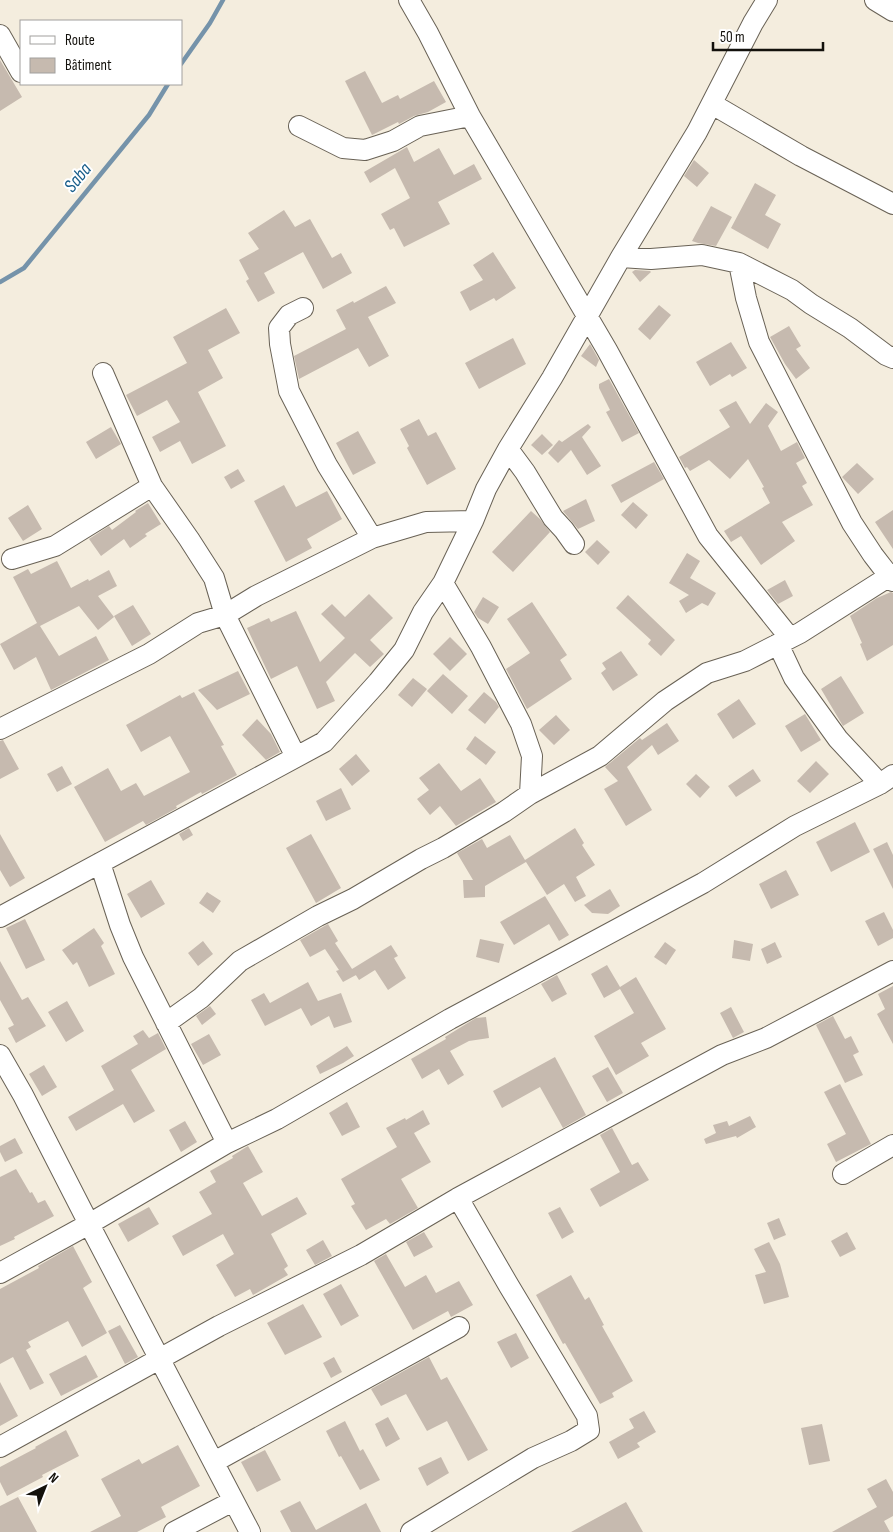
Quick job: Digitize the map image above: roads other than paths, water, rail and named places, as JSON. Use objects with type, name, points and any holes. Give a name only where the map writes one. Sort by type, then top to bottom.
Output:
[{"type":"street","points":[[0,1273],[89,1224],[227,1143],[277,1119],[450,1019],[703,883],[795,826],[890,778],[838,739],[794,678],[784,641],[708,536],[607,350],[470,116],[409,0]]},
{"type":"street","points":[[0,917],[324,742],[378,682],[404,650],[423,612],[443,583],[486,489],[621,257],[697,132],[753,23],[767,0]]},
{"type":"street","points":[[875,0],[893,11]]},
{"type":"street","points":[[3,45],[20,70]]},
{"type":"street","points":[[712,104],[801,156],[893,204]]},
{"type":"street","points":[[299,126],[343,148],[365,150],[393,141],[420,126],[470,116]]},
{"type":"street","points":[[621,257],[651,259],[702,255],[739,263],[792,290],[893,358]]},
{"type":"street","points":[[166,1023],[200,998],[240,961],[443,848],[504,812],[530,794],[600,756],[665,701],[707,673],[745,661],[784,641],[892,577],[873,556],[852,522],[759,342],[746,298],[739,263]]},
{"type":"street","points":[[302,308],[289,315],[279,328],[280,344],[290,391],[327,465],[372,538]]},
{"type":"street","points":[[103,373],[152,486],[214,578],[225,615],[296,757]]},
{"type":"street","points":[[508,450],[525,472],[553,518],[574,544]]},
{"type":"street","points":[[12,559],[55,546],[152,486]]},
{"type":"street","points":[[0,729],[149,654],[198,623],[225,615],[256,596],[372,538],[426,522],[473,521]]},
{"type":"street","points":[[443,583],[481,647],[521,724],[532,756],[530,794]]},
{"type":"street","points":[[100,863],[120,926],[133,957],[227,1143]]},
{"type":"street","points":[[0,1447],[218,1326],[361,1255],[458,1198],[722,1055],[766,1038],[893,971]]},
{"type":"street","points":[[0,1055],[23,1095],[250,1532]]},
{"type":"street","points":[[0,1087],[23,1095]]},
{"type":"street","points":[[843,1174],[893,1145]]},
{"type":"street","points":[[411,1532],[533,1458],[571,1441],[589,1430],[587,1416],[458,1198]]},
{"type":"street","points":[[214,1462],[459,1327]]},
{"type":"street","points":[[174,1532],[233,1501]]},
{"type":"waterway","name":"Saba","points":[[182,63],[210,23],[223,0]]},
{"type":"waterway","name":"Saba","points":[[0,282],[24,268],[149,115],[167,85]]}]
